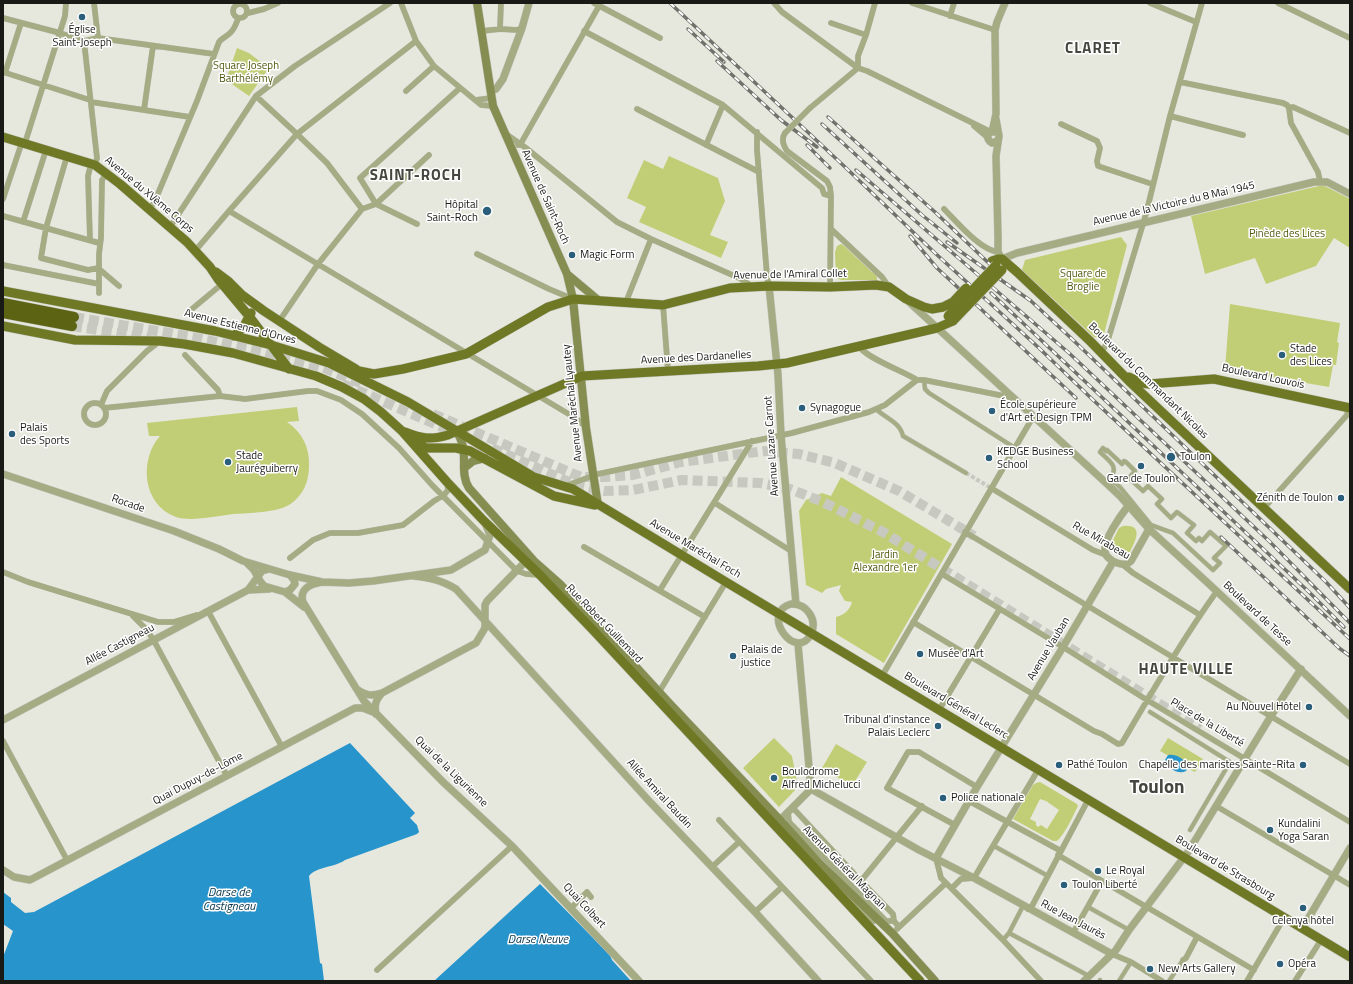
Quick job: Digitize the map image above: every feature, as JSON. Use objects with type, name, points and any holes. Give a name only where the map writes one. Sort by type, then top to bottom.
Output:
[{"type":"highway","points":[[3,303],[73,322],[3,313]]},
{"type":"main road","name":"Avenue de Saint-Roch","points":[[477,3],[492,98],[505,133],[516,146],[567,274],[573,299]]},
{"type":"main road","name":"Avenue du XVème Corps","points":[[3,136],[93,165],[107,173],[170,227],[210,267],[289,368]]},
{"type":"main road","points":[[889,287],[906,300],[924,307],[932,309],[943,307],[953,302],[998,261]]},
{"type":"main road","points":[[946,322],[998,261]]},
{"type":"main road","name":"Boulevard du Commandant Nicolas","points":[[998,261],[1005,269],[1017,272],[1124,374],[1131,383],[1350,589]]},
{"type":"main road","points":[[210,267],[228,281],[242,295],[277,320],[331,355],[396,392],[408,402]]},
{"type":"main road","points":[[567,274],[598,300]]},
{"type":"main road","name":"Avenue de l'Amiral Collet","points":[[573,299],[663,305],[730,288],[876,285],[889,287]]},
{"type":"main road","name":"Avenue Estienne d'Orves","points":[[3,291],[234,336],[271,345],[329,363],[408,402],[534,477],[565,486]]},
{"type":"main road","points":[[329,363],[374,374],[466,354],[548,307],[573,299]]},
{"type":"main road","name":"Avenue Maréchal Lyautey","points":[[573,299],[582,376],[586,428],[598,505]]},
{"type":"main road","points":[[234,336],[244,326],[253,311],[260,308]]},
{"type":"main road","name":"Avenue des Dardanelles","points":[[402,431],[414,436],[430,439],[438,438],[582,376],[777,364],[859,346],[946,322]]},
{"type":"main road","points":[[3,326],[74,340],[160,341],[184,344],[233,353],[316,376],[342,387],[364,399],[382,412],[413,443],[428,448],[464,449],[485,458],[554,496],[598,505]]},
{"type":"main road","name":"Boulevard Louvois","points":[[1124,374],[1142,383],[1149,384],[1214,379],[1349,407]]},
{"type":"main road","points":[[456,431],[464,449]]},
{"type":"main road","name":"Rue Robert Guillemard","points":[[413,443],[483,520],[540,575],[655,692],[778,822]]},
{"type":"main road","name":"Rue Robert Guillemard","points":[[464,449],[464,475],[469,488],[534,560],[560,584],[655,692],[660,702],[746,794],[778,822]]},
{"type":"main road","points":[[464,468],[473,461],[485,458]]},
{"type":"main road","name":"Avenue Maréchal Foch","points":[[565,486],[573,489],[811,633]]},
{"type":"main road","name":"Boulevard Général Leclerc","points":[[811,633],[1088,800]]},
{"type":"main road","name":"Boulevard de Strasbourg","points":[[1088,800],[1184,858],[1282,921],[1302,929],[1350,957]]},
{"type":"main road","name":"Avenue Général Magnan","points":[[778,822],[788,839],[828,880],[854,911],[920,981]]},
{"type":"main road","name":"Avenue Général Magnan","points":[[778,822],[892,933],[935,981]]},
{"type":"street","points":[[66,3],[66,36]]},
{"type":"street","points":[[94,3],[98,38]]},
{"type":"street","points":[[248,13],[246,6],[242,4],[237,4],[234,7],[233,15],[238,19],[242,19],[246,17],[248,13],[264,9],[278,3]]},
{"type":"street","points":[[170,227],[256,96],[295,66],[390,3]]},
{"type":"street","points":[[401,3],[416,40],[434,66],[481,105],[492,98],[503,79],[522,28],[529,3]]},
{"type":"street","points":[[500,29],[501,3]]},
{"type":"street","points":[[774,3],[782,12],[858,68],[867,71],[967,121],[993,136]]},
{"type":"street","points":[[858,68],[858,56],[866,35],[875,3]]},
{"type":"street","points":[[914,3],[995,30]]},
{"type":"street","points":[[950,16],[954,3]]},
{"type":"street","points":[[998,261],[996,156],[993,136],[996,119],[995,30],[1004,3]]},
{"type":"street","points":[[1150,3],[1196,22]]},
{"type":"street","points":[[1101,353],[1107,343],[1143,222],[1170,116],[1202,3]]},
{"type":"street","points":[[1278,3],[1350,38]]},
{"type":"street","points":[[660,38],[596,4],[584,31],[516,146],[526,148],[617,222],[651,239],[737,277],[754,287]]},
{"type":"street","points":[[3,199],[4,192],[43,85],[65,16]]},
{"type":"street","points":[[3,18],[84,41],[98,38],[214,54]]},
{"type":"street","points":[[149,209],[154,203],[197,101],[219,42],[223,37],[230,33],[238,19]]},
{"type":"street","points":[[21,23],[4,73],[90,101],[190,117]]},
{"type":"street","points":[[831,23],[866,35]]},
{"type":"street","points":[[482,32],[500,29],[517,30],[522,28]]},
{"type":"street","points":[[584,31],[723,104],[822,188],[824,194],[831,196]]},
{"type":"street","points":[[195,251],[297,134],[416,40]]},
{"type":"street","points":[[84,41],[97,158],[88,176],[90,240]]},
{"type":"street","points":[[144,110],[153,46]]},
{"type":"street","points":[[406,91],[434,66]]},
{"type":"street","points":[[830,287],[830,187],[827,181],[787,151],[784,147],[782,139],[785,133],[810,108],[858,68]]},
{"type":"street","points":[[1180,82],[1287,105],[1289,108],[1291,123],[1318,172],[1320,181],[1329,182],[1350,194]]},
{"type":"street","points":[[417,224],[376,204],[360,178],[460,88]]},
{"type":"street","points":[[256,96],[327,163],[362,209]]},
{"type":"street","points":[[706,145],[723,104]]},
{"type":"street","points":[[1289,108],[1293,107],[1350,133]]},
{"type":"street","points":[[637,109],[759,172]]},
{"type":"street","points":[[1170,116],[1243,135]]},
{"type":"street","points":[[1061,124],[1097,141],[1100,148],[1097,161],[1098,166],[1152,184]]},
{"type":"street","points":[[757,132],[757,150],[769,286]]},
{"type":"street","points":[[23,222],[46,150]]},
{"type":"street","points":[[277,320],[282,317],[318,264],[362,209],[376,204],[428,155]]},
{"type":"street","points":[[67,156],[46,228],[41,258],[88,270],[98,268]]},
{"type":"street","points":[[99,292],[98,268],[99,243],[101,238],[102,180],[107,173]]},
{"type":"street","name":"Avenue de la Victoire du 8 Mai 1945","points":[[998,261],[1009,255],[1320,181]]},
{"type":"street","name":"Boulevard du Commandant Nicolas","points":[[944,209],[982,246],[992,252],[998,261]]},
{"type":"street","points":[[229,211],[577,419],[586,428]]},
{"type":"street","points":[[3,216],[99,243]]},
{"type":"street","points":[[831,230],[882,277],[889,287]]},
{"type":"street","points":[[626,302],[651,239]]},
{"type":"street","points":[[477,254],[573,299]]},
{"type":"street","points":[[3,265],[99,284]]},
{"type":"street","points":[[98,268],[119,286]]},
{"type":"street","points":[[192,309],[222,284]]},
{"type":"street","name":"Avenue Lazare Carnot","points":[[769,286],[777,364],[781,435],[796,604]]},
{"type":"street","points":[[906,300],[946,322]]},
{"type":"street","points":[[663,305],[668,371]]},
{"type":"street","name":"Boulevard de Tesse","points":[[946,322],[1014,398],[1120,496],[1149,529],[1350,716]]},
{"type":"street","points":[[160,341],[107,391],[102,407],[220,396],[245,399],[308,391],[317,391],[341,400],[362,414],[399,448],[517,571],[526,574],[540,575]]},
{"type":"street","points":[[859,346],[862,351],[917,380],[924,380],[1014,398]]},
{"type":"street","points":[[185,354],[218,390],[220,396]]},
{"type":"street","points":[[565,486],[593,476],[781,435],[869,412],[885,405],[917,380]]},
{"type":"street","points":[[924,380],[925,389],[929,393],[1015,448]]},
{"type":"street","points":[[1264,508],[1348,416],[1349,407]]},
{"type":"street","points":[[876,409],[882,415],[898,425],[903,436],[966,473]]},
{"type":"street","points":[[882,676],[965,532],[1030,422],[1035,417]]},
{"type":"street","points":[[660,590],[752,441]]},
{"type":"street","points":[[1103,448],[1122,464],[1124,461],[1126,462],[1135,471],[1129,478],[1143,491],[1148,486],[1159,496],[1162,499],[1157,504],[1172,518],[1177,512],[1194,526],[1187,533],[1196,541],[1199,538],[1202,541],[1210,532],[1226,546],[1214,558],[1220,563],[1213,570],[1173,533],[1151,525],[1120,487],[1110,479],[1114,472],[1114,466],[1100,452],[1103,448]]},
{"type":"street","name":"Rocade","points":[[3,474],[174,531],[243,561]]},
{"type":"street","points":[[290,558],[313,540],[330,533],[358,533],[403,525],[444,495],[448,490],[447,482]]},
{"type":"street","name":"Rue Mirabeau","points":[[991,488],[1093,550],[1106,555],[1113,562],[1122,564],[1133,573],[1200,615]]},
{"type":"street","points":[[715,503],[792,551]]},
{"type":"street","points":[[1106,555],[1105,544],[1128,506]]},
{"type":"street","points":[[243,561],[290,575],[322,582],[349,583],[414,576],[451,570],[485,550],[490,535],[483,520]]},
{"type":"street","points":[[1122,564],[1127,564],[1131,561],[1149,529]]},
{"type":"street","points":[[965,532],[1350,764]]},
{"type":"street","points":[[584,547],[660,590],[705,618]]},
{"type":"street","points":[[486,621],[485,605],[487,601],[525,561],[525,550]]},
{"type":"street","points":[[243,561],[254,570],[262,584],[269,588],[285,592],[306,608]]},
{"type":"street","name":"Avenue Vauban","points":[[936,858],[977,787],[1113,562]]},
{"type":"street","points":[[248,590],[262,571],[270,569]]},
{"type":"street","points":[[3,572],[28,582],[158,622],[174,622],[208,611],[282,747]]},
{"type":"street","name":"Place de la Liberté","points":[[942,574],[1245,759],[1184,858],[1147,906],[1116,950],[1087,979]]},
{"type":"street","points":[[285,592],[290,590],[295,584],[290,575]]},
{"type":"street","name":"Allée Amiral Baudin","points":[[414,576],[432,578],[445,582],[456,590],[818,981]]},
{"type":"street","points":[[306,608],[302,598],[304,590],[307,586],[322,582]]},
{"type":"street","points":[[655,692],[705,618],[726,582]]},
{"type":"street","points":[[248,590],[269,588]]},
{"type":"street","name":"Allée Castigneau","points":[[3,720],[248,590]]},
{"type":"street","points":[[913,622],[1118,744],[1122,743],[1147,700],[1216,591]]},
{"type":"street","points":[[796,604],[807,610],[811,615],[813,626],[811,633],[807,639],[798,644],[787,638],[778,623],[780,614],[783,608],[787,605],[796,604]]},
{"type":"street","name":"Quai de la Ligurienne","points":[[306,608],[365,702],[443,782],[512,846]]},
{"type":"street","points":[[939,710],[999,610]]},
{"type":"street","points":[[132,614],[154,640],[227,776]]},
{"type":"street","name":"Quai Dupuy-de-Lôme","points":[[3,870],[14,877],[30,880],[476,643],[485,628],[486,621]]},
{"type":"street","points":[[778,822],[810,789],[798,644]]},
{"type":"street","points":[[1301,669],[1245,759],[1350,822]]},
{"type":"street","points":[[356,689],[365,695],[372,696],[382,693]]},
{"type":"street","points":[[376,714],[376,700],[382,693]]},
{"type":"street","points":[[355,708],[363,708],[376,714]]},
{"type":"street","points":[[1150,712],[1230,762],[1190,830]]},
{"type":"street","points":[[3,741],[67,860]]},
{"type":"street","points":[[955,825],[887,788],[908,752],[919,752],[977,787]]},
{"type":"street","points":[[952,888],[961,879],[974,878],[1038,770]]},
{"type":"street","name":"Rue Jean Jaurès","points":[[810,789],[1073,933],[1112,954],[1131,962],[1154,979],[1162,981]]},
{"type":"street","points":[[1003,940],[1026,907],[1032,906],[1088,800]]},
{"type":"street","points":[[969,801],[1007,822],[1102,881],[1254,970]]},
{"type":"street","points":[[861,881],[898,838],[922,806]]},
{"type":"street","points":[[1216,806],[1350,885]]},
{"type":"street","points":[[790,810],[893,914],[894,921],[899,926]]},
{"type":"street","points":[[790,810],[789,822],[886,921],[894,921]]},
{"type":"street","points":[[719,820],[871,981]]},
{"type":"street","points":[[712,867],[739,842]]},
{"type":"street","points":[[376,970],[512,846]]},
{"type":"street","name":"Quai Colbert","points":[[512,846],[639,981]]},
{"type":"street","points":[[994,846],[1048,876]]},
{"type":"street","points":[[1302,929],[1350,848]]},
{"type":"street","points":[[936,858],[941,878],[1003,940],[1041,981]]},
{"type":"street","name":"Avenue Général Magnan","points":[[828,880],[885,931],[892,933]]},
{"type":"street","points":[[1073,933],[1102,881]]},
{"type":"street","points":[[892,933],[946,883]]},
{"type":"street","points":[[755,912],[782,887]]},
{"type":"street","points":[[571,908],[587,892],[591,897]]},
{"type":"street","points":[[1088,907],[1130,930]]},
{"type":"street","points":[[1247,981],[1282,921]]},
{"type":"street","points":[[1009,932],[1087,979]]},
{"type":"street","points":[[1169,981],[1183,960],[1186,958],[1197,937]]},
{"type":"street","points":[[1295,981],[1321,940]]},
{"type":"street","points":[[1119,981],[1131,962]]},
{"type":"green space","name":"Square Joseph Barthélémy","points":[[237,48],[249,53],[269,68],[249,96],[226,80]]},
{"type":"green space","points":[[669,156],[718,178],[725,201],[710,235],[728,242],[721,258],[639,222],[646,207],[627,198],[644,160],[663,169]]},
{"type":"green space","name":"Pinède des Lices","points":[[1323,185],[1350,199],[1350,248],[1334,238],[1316,266],[1266,284],[1255,258],[1205,274],[1191,216]]},
{"type":"green space","name":"Square de Broglie","points":[[1121,237],[1127,245],[1103,338],[1094,337],[1022,270],[1025,260]]},
{"type":"green space","points":[[841,244],[872,272],[874,271],[877,276],[877,280],[841,280],[836,278],[835,252],[837,246]]},
{"type":"green space","name":"Stade des Lices","points":[[1230,304],[1340,323],[1336,365],[1333,365],[1329,387],[1225,369]]},
{"type":"green space","name":"Stade Jauréguiberry","points":[[297,407],[299,421],[287,422],[297,431],[304,441],[309,459],[309,472],[308,478],[301,493],[289,505],[264,512],[189,519],[176,517],[165,511],[156,503],[150,492],[147,481],[147,469],[153,446],[160,436],[149,436],[147,423]]},
{"type":"green space","name":"Jardin Alexandre 1er","points":[[841,477],[952,544],[884,663],[836,634],[836,617],[846,612],[852,602],[845,601],[839,591],[841,585],[826,589],[822,593],[806,585],[799,511],[806,500],[822,493],[831,496]]},
{"type":"green space","points":[[1123,526],[1130,526],[1134,528],[1137,534],[1130,552],[1123,554],[1115,552],[1111,544],[1119,528]]},
{"type":"green space","name":"Boulodrome Alfred Michelucci","points":[[774,738],[792,756],[798,787],[779,807],[743,768]]},
{"type":"green space","points":[[1168,738],[1203,759],[1195,772],[1187,768],[1185,762],[1177,756],[1167,755],[1160,751]]},
{"type":"green space","points":[[836,744],[867,762],[852,786],[822,768]]},
{"type":"green space","points":[[1040,782],[1078,806],[1066,829],[1057,841],[1053,841],[1013,819],[1033,785]],"holes":[[[1040,799],[1046,801],[1059,810],[1047,829],[1041,825],[1038,827],[1036,822],[1030,819]]]},
{"type":"water","name":"Darse de Castigneau","points":[[350,743],[415,813],[410,818],[417,825],[419,832],[345,860],[341,863],[316,870],[309,876],[320,963],[322,964],[324,981],[3,981],[3,957],[13,931],[3,924],[3,892],[11,898],[11,902],[25,913],[34,912]]},
{"type":"water","points":[[1168,755],[1174,755],[1182,759],[1188,766],[1186,771],[1180,772],[1170,768],[1165,760]]},
{"type":"water","name":"Darse Neuve","points":[[540,884],[610,955],[612,960],[631,981],[434,981]]},
{"type":"tunnel","points":[[74,317],[192,337],[261,351],[324,368],[365,385]]},
{"type":"tunnel","points":[[72,326],[151,338]]},
{"type":"tunnel","points":[[343,384],[449,430]]},
{"type":"tunnel","points":[[433,414],[581,477],[633,475],[681,462],[764,451],[799,454],[835,463],[899,491],[974,536]]},
{"type":"tunnel","points":[[492,448],[569,482],[580,486],[605,491],[633,490],[682,480],[760,483],[790,489],[823,502],[883,532],[1200,729]]},
{"type":"tunnel","points":[[966,473],[991,488]]},
{"type":"railway","points":[[670,3],[935,253],[1039,348],[1350,639]]},
{"type":"railway","points":[[688,29],[724,62]]},
{"type":"railway","points":[[717,61],[781,120],[817,147]]},
{"type":"railway","points":[[828,117],[935,212],[998,272]]},
{"type":"railway","points":[[822,124],[922,215],[957,243]]},
{"type":"railway","points":[[807,145],[830,168]]},
{"type":"railway","points":[[856,170],[1069,353],[1270,542],[1350,623]]},
{"type":"railway","points":[[910,236],[937,268],[1076,398]]},
{"type":"railway","points":[[947,242],[1031,301],[1326,582],[1350,608]]},
{"type":"railway","points":[[991,293],[1309,592],[1344,627]]},
{"type":"railway","points":[[1221,537],[1339,648],[1350,656]]},
{"type":"place","name":"Église Saint-Joseph","points":[[82,17]]},
{"type":"place","name":"Hôpital Saint-Roch","points":[[487,211]]},
{"type":"place","name":"Magic Form","points":[[572,255]]},
{"type":"place","name":"Stade des Lices","points":[[1282,355]]},
{"type":"place","name":"Synagogue","points":[[802,408]]},
{"type":"place","name":"École supérieure d'Art et Design TPM","points":[[992,411]]},
{"type":"place","name":"Palais des Sports","points":[[12,434]]},
{"type":"place","name":"Toulon","points":[[1171,457]]},
{"type":"place","name":"KEDGE Business School","points":[[989,458]]},
{"type":"place","name":"Stade Jauréguiberry","points":[[228,462]]},
{"type":"place","name":"Gare de Toulon","points":[[1141,466]]},
{"type":"place","name":"Zénith de Toulon","points":[[1341,498]]},
{"type":"place","name":"Musée d'Art","points":[[920,654]]},
{"type":"place","name":"Palais de justice","points":[[733,656]]},
{"type":"place","name":"Au Nouvel Hôtel","points":[[1309,707]]},
{"type":"place","name":"Tribunal d'instance Palais Leclerc","points":[[938,726]]},
{"type":"place","name":"Pathé Toulon","points":[[1059,765]]},
{"type":"place","name":"Chapelle des maristes Sainte-Rita","points":[[1303,765]]},
{"type":"place","name":"Boulodrome Alfred Michelucci","points":[[774,778]]},
{"type":"place","name":"Police nationale","points":[[943,798]]},
{"type":"place","name":"Kundalini Yoga Saran","points":[[1270,830]]},
{"type":"place","name":"Le Royal","points":[[1098,871]]},
{"type":"place","name":"Toulon Liberté","points":[[1064,885]]},
{"type":"place","name":"Celenya hôtel","points":[[1303,908]]},
{"type":"place","name":"Opéra","points":[[1280,964]]},
{"type":"place","name":"New Arts Gallery","points":[[1150,969]]},
{"type":"district","name":"CLARET","points":[[1093,49]]},
{"type":"district","name":"SAINT-ROCH","points":[[416,176]]},
{"type":"district","name":"HAUTE VILLE","points":[[1186,670]]},
{"type":"district","name":"Toulon","points":[[1157,788]]}]
